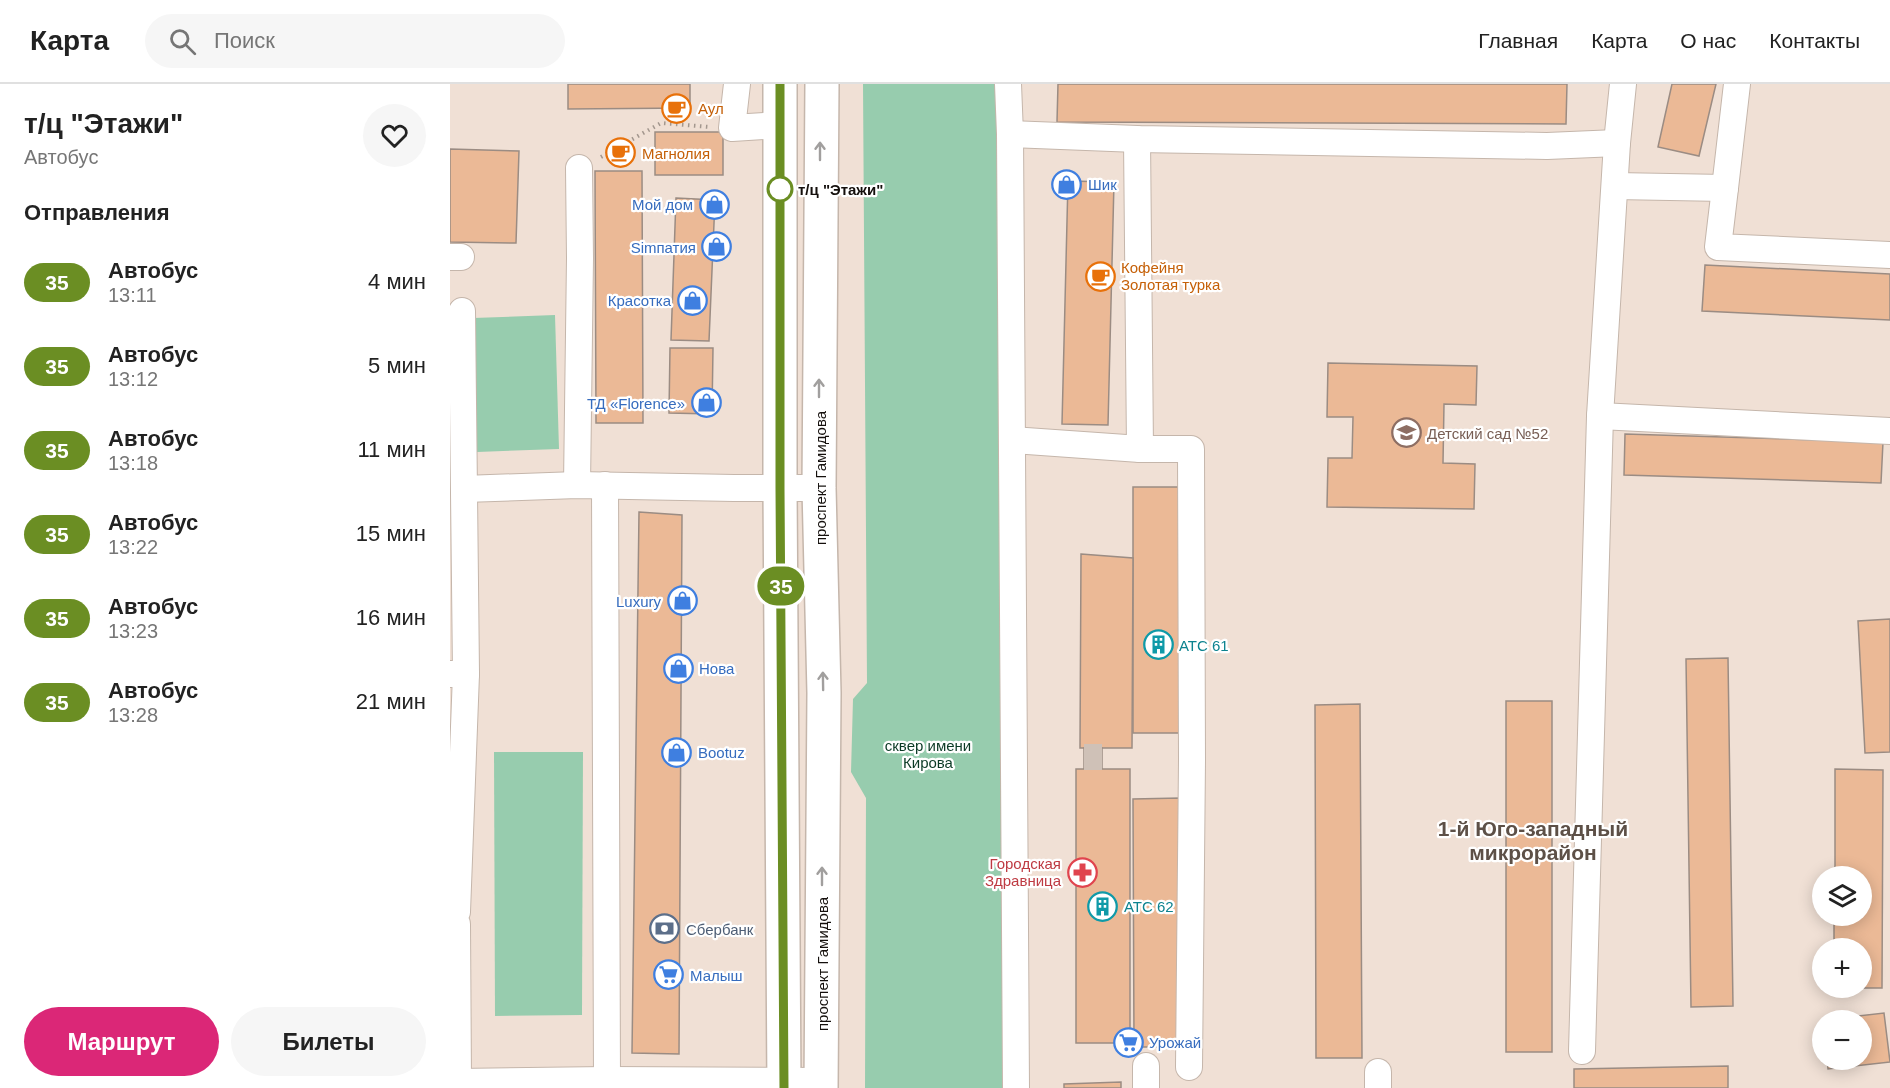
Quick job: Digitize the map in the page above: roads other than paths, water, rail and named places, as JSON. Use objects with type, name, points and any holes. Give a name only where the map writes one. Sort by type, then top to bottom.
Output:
[{"type":"main road","points":[[780,84],[784,1085]]},
{"type":"main road","name":"проспект Гамидова","points":[[821,1085],[824,693],[819,488],[822,84]]},
{"type":"street","points":[[737,84],[732,128],[780,125]]},
{"type":"street","points":[[1008,84],[1013,440],[1016,1088]]},
{"type":"street","points":[[1582,1051],[1600,417],[1617,143],[1623,84]]},
{"type":"street","points":[[1737,84],[1718,248],[1890,255]]},
{"type":"street","points":[[1010,134],[1137,139],[1546,146],[1617,143]]},
{"type":"street","points":[[1137,139],[1140,449]]},
{"type":"street","points":[[577,485],[579,168]]},
{"type":"street","points":[[1615,186],[1725,188]]},
{"type":"street","points":[[462,311],[464,489],[458,674],[458,1085],[574,1084],[607,1080],[821,1085]]},
{"type":"street","points":[[1600,417],[1890,431]]},
{"type":"street","points":[[1013,440],[1140,449],[1191,449],[1192,771],[1189,1067]]},
{"type":"street","points":[[464,489],[577,485],[819,488]]},
{"type":"street","points":[[604,485],[607,1080]]},
{"type":"tunnel","points":[[1084,757],[1102,757]]},
{"type":"place","name":"Аул","points":[[677,108]]},
{"type":"place","name":"Магнолия","points":[[621,153]]},
{"type":"place","name":"Шик","points":[[1067,184]]},
{"type":"place","name":"т/ц \"Этажи\"","points":[[780,189]]},
{"type":"place","name":"Мой дом","points":[[714,204]]},
{"type":"place","name":"Simпатия","points":[[717,247]]},
{"type":"place","name":"Кофейня Золотая турка","points":[[1100,276]]},
{"type":"place","name":"Красотка","points":[[692,300]]},
{"type":"place","name":"ТД «Florence»","points":[[706,403]]},
{"type":"place","name":"Детский сад №52","points":[[1406,433]]},
{"type":"place","name":"Luxury","points":[[682,601]]},
{"type":"place","name":"АТС 61","points":[[1158,645]]},
{"type":"place","name":"Нова","points":[[678,668]]},
{"type":"place","name":"Bootuz","points":[[677,752]]},
{"type":"place","name":"Городская Здравница","points":[[1082,872]]},
{"type":"place","name":"АТС 62","points":[[1103,906]]},
{"type":"place","name":"Сбербанк","points":[[665,929]]},
{"type":"place","name":"Малыш","points":[[669,975]]},
{"type":"place","name":"Урожай","points":[[1128,1042]]},
{"type":"district","name":"1-й Юго-западный микрорайон","points":[[1533,840]]},
{"type":"park label","name":"сквер имени Кирова","points":[[928,754]]}]
